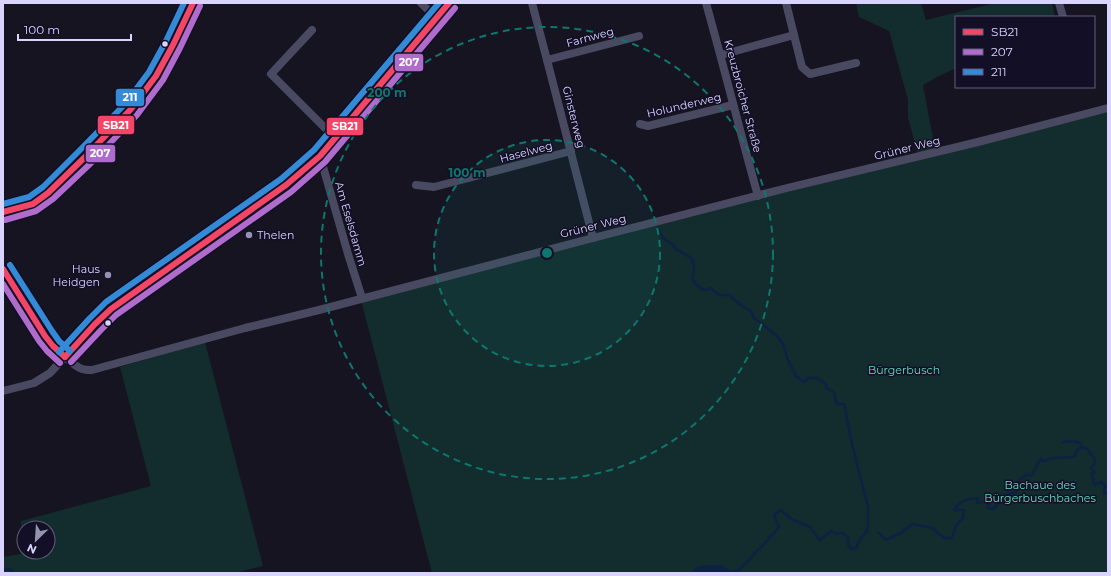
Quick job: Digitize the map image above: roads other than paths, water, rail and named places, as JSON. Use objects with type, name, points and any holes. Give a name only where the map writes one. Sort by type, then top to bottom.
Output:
[{"type":"street","points":[[3,212],[33,204],[48,194],[131,109],[156,76],[193,3]]},
{"type":"street","points":[[421,3],[436,18]]},
{"type":"street","points":[[3,391],[34,383],[50,373],[91,328],[111,309],[286,185],[320,156],[449,3]]},
{"type":"street","name":"Ginsterweg","points":[[532,3],[548,60],[592,238]]},
{"type":"street","name":"Kreuzbroicher Straße","points":[[706,3],[721,54],[758,196]]},
{"type":"street","points":[[786,3],[802,68],[810,74],[856,63]]},
{"type":"street","points":[[1059,3],[1063,16]]},
{"type":"street","points":[[312,30],[271,74],[336,138]]},
{"type":"street","points":[[721,54],[794,35]]},
{"type":"street","name":"Farnweg","points":[[548,60],[639,36]]},
{"type":"street","name":"Holunderweg","points":[[640,124],[648,126],[734,105]]},
{"type":"street","name":"Grüner Weg","points":[[3,269],[52,346],[81,369],[92,370],[245,328],[592,238],[978,142],[1108,108]]},
{"type":"street","name":"Haselweg","points":[[416,185],[434,187],[571,151]]},
{"type":"street","name":"Am Eselsdamm","points":[[320,156],[362,298]]},
{"type":"water","points":[[720,565],[732,573],[690,573],[698,566]]},
{"type":"waterway","points":[[658,229],[663,238],[676,249],[690,257],[693,261],[694,272],[692,278],[697,286],[705,290],[711,288],[722,295],[729,295],[742,306],[751,311],[754,318],[778,337],[783,344],[788,360],[796,376],[804,382],[807,378],[817,378],[826,384],[826,388],[834,392],[836,402],[838,404],[844,404],[852,444],[868,507],[868,525],[866,532]]},
{"type":"waterway","points":[[1063,442],[1072,441],[1080,443],[1082,447]]},
{"type":"waterway","points":[[879,533],[886,540],[901,533],[912,524],[932,528],[944,538],[952,538],[956,526],[963,518],[964,510],[954,510],[961,502],[978,498],[977,503],[984,502],[989,504],[988,508],[993,509],[1009,493],[1015,493],[1020,486],[1018,481],[1026,475],[1032,475],[1041,458],[1043,461],[1052,458],[1072,457],[1075,456],[1076,451],[1082,447],[1087,449],[1095,459],[1094,465],[1091,468],[1095,472],[1092,473],[1094,485],[1101,482],[1105,486],[1104,493],[1108,494]]},
{"type":"waterway","points":[[728,573],[739,570],[779,527],[774,515],[781,510],[791,519],[810,527],[820,540],[831,531],[837,534],[842,533],[848,537],[848,544],[851,549],[856,548],[859,541],[866,532],[868,532]]},
{"type":"waterway","points":[[3,570],[10,569],[13,573]]},
{"type":"place","name":"Thelen","points":[[249,235]]},
{"type":"place","name":"Haus Heidgen","points":[[108,275]]},
{"type":"park label","name":"Bürgerbusch","points":[[904,370]]},
{"type":"park label","name":"Bachaue des Bürgerbuschbaches","points":[[1040,491]]}]
